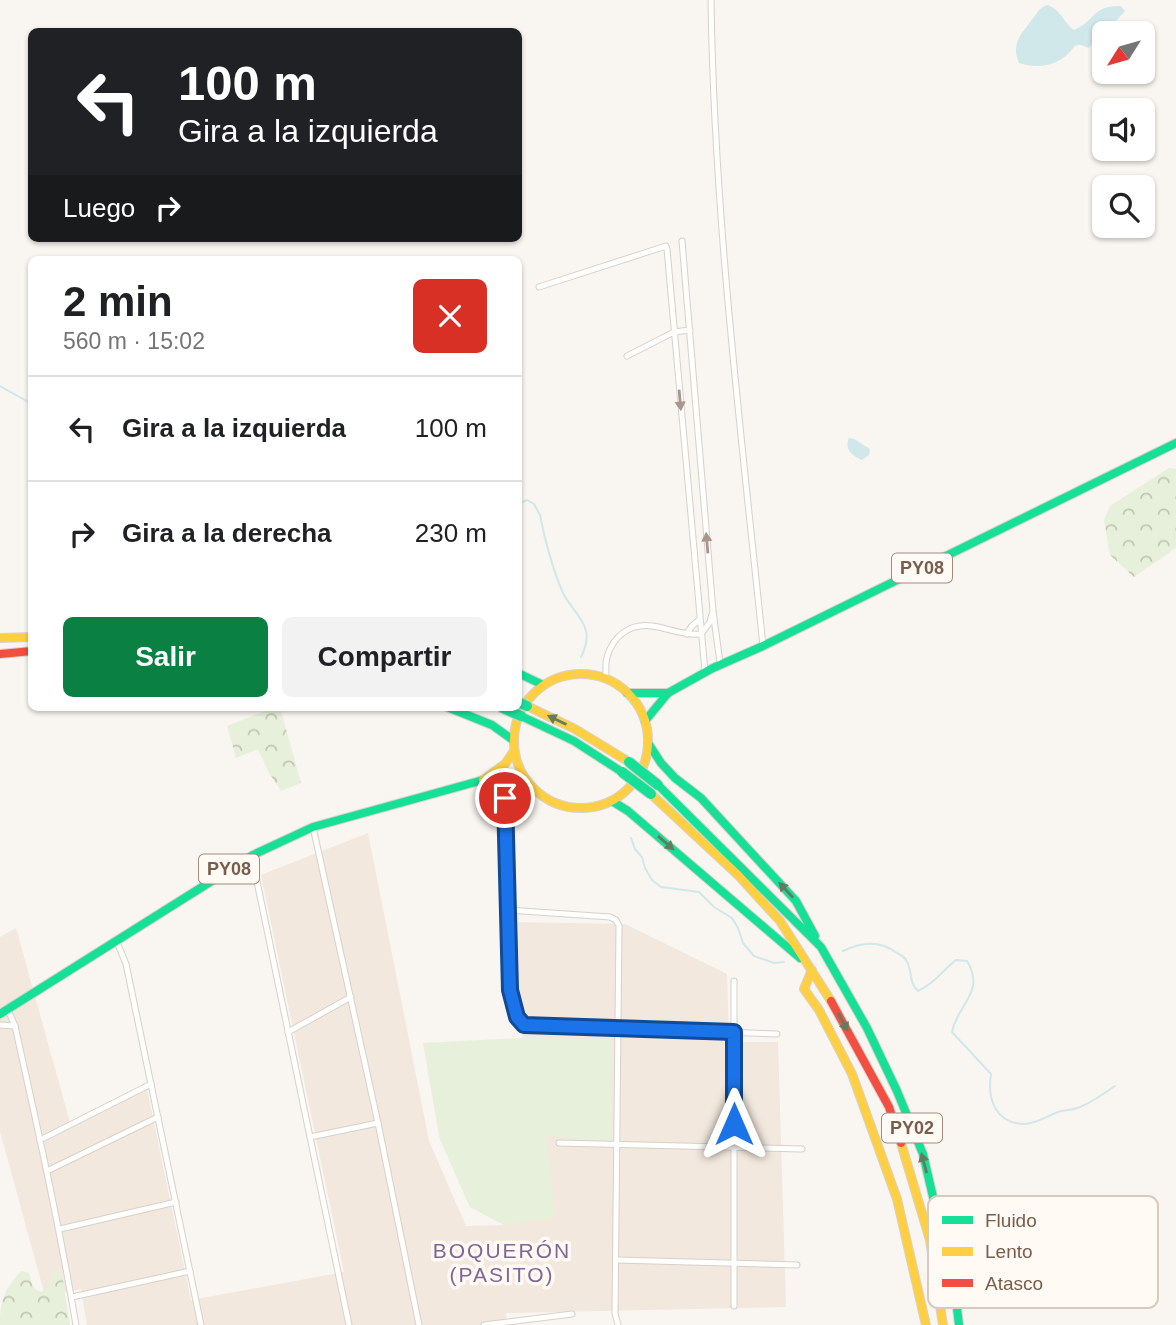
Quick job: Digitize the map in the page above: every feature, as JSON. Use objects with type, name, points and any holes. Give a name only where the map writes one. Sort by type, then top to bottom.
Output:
[{"type":"main road","name":"PY08","points":[[645,721],[668,693],[720,665],[1176,443]]},
{"type":"main road","points":[[0,638],[28,636]]},
{"type":"main road","points":[[0,654],[28,651]]},
{"type":"main road","points":[[522,710],[543,685],[567,675],[580,674],[606,679],[617,685],[627,693],[645,721],[647,755],[638,777],[622,795],[589,808],[566,807],[544,798],[527,782],[517,762],[515,727],[522,711]]},
{"type":"main road","points":[[522,675],[543,685]]},
{"type":"main road","name":"PY08","points":[[627,693],[668,693]]},
{"type":"main road","name":"PY02","points":[[522,708],[575,729],[629,762],[780,922],[839,1013],[889,1107],[928,1233]]},
{"type":"main road","name":"PY02","points":[[522,708],[654,790],[821,947],[867,1028],[897,1091],[923,1154],[933,1196]]},
{"type":"main road","points":[[457,711],[492,725],[514,746]]},
{"type":"main road","points":[[648,743],[675,778],[701,798],[796,901],[821,947]]},
{"type":"main road","points":[[483,779],[505,764],[514,746]]},
{"type":"main road","name":"PY08","points":[[4,1012],[248,857],[284,839],[313,827],[483,779]]},
{"type":"main road","points":[[483,779],[527,782]]},
{"type":"main road","points":[[612,801],[628,811],[809,967],[804,989],[852,1074],[897,1199],[926,1325]]},
{"type":"street","points":[[711,0],[712,73],[721,226],[763,646]]},
{"type":"street","points":[[682,241],[713,611],[720,665]]},
{"type":"street","points":[[540,287],[666,246],[705,673]]},
{"type":"street","points":[[626,356],[674,332],[690,330]]},
{"type":"street","points":[[681,422],[697,416]]},
{"type":"street","points":[[701,634],[710,622],[713,611]]},
{"type":"street","points":[[687,634],[699,620]]},
{"type":"street","points":[[606,679],[607,657],[617,637],[636,625],[701,634]]},
{"type":"street","points":[[501,780],[505,798],[510,990],[517,1017],[524,1025],[777,1034]]},
{"type":"street","points":[[313,827],[419,1325]]},
{"type":"street","points":[[248,857],[255,872],[349,1325]]},
{"type":"street","points":[[507,910],[610,917],[616,920],[619,926],[615,1313],[618,1325]]},
{"type":"street","points":[[116,941],[126,964],[201,1325]]},
{"type":"street","points":[[734,981],[734,1306]]},
{"type":"street","points":[[288,1032],[351,997]]},
{"type":"street","points":[[4,1012],[15,1026],[60,1229],[76,1325]]},
{"type":"street","points":[[0,1025],[15,1026]]},
{"type":"street","points":[[40,1140],[151,1084]]},
{"type":"street","points":[[47,1171],[158,1117]]},
{"type":"street","points":[[310,1137],[378,1123]]},
{"type":"street","points":[[559,1143],[802,1149]]},
{"type":"street","points":[[60,1229],[176,1202]]},
{"type":"street","points":[[616,1260],[797,1265]]},
{"type":"street","points":[[72,1297],[190,1271]]},
{"type":"street","points":[[484,1325],[572,1314]]},
{"type":"shaded area","points":[[368,833],[429,1141],[466,1226],[504,1225],[470,1207],[440,1139],[423,1043],[523,1041],[510,922],[625,924],[727,974],[729,1042],[778,1042],[786,1307],[506,1313],[508,1325],[87,1325],[81,1289],[45,1296],[0,1131],[0,937],[16,928],[71,1126],[147,1089],[191,1300],[344,1272],[261,875]]},
{"type":"green space","points":[[1169,468],[1176,469],[1176,548],[1134,577],[1110,555],[1104,520],[1110,506]]},
{"type":"green space","points":[[265,711],[281,711],[301,783],[281,791],[258,749],[236,758],[227,726]]},
{"type":"green space","points":[[521,1038],[612,1039],[611,1141],[546,1136],[555,1217],[505,1225],[470,1207],[440,1139],[423,1043]]},
{"type":"green space","points":[[61,1269],[70,1325],[0,1325],[4,1296],[21,1271],[29,1273],[34,1287],[41,1292],[50,1286],[54,1271]]},
{"type":"water","points":[[1048,5],[1056,10],[1074,30],[1104,8],[1121,6],[1125,11],[1116,21],[1092,21],[1092,44],[1089,48],[1077,45],[1058,61],[1046,65],[1019,63],[1016,45],[1023,31],[1042,7]]},
{"type":"water","points":[[849,438],[870,449],[869,455],[862,460],[852,454],[848,449]]},
{"type":"waterway","points":[[0,386],[28,402]]},
{"type":"waterway","points":[[522,502],[527,500],[534,504],[540,515],[559,584],[586,631],[586,644],[581,657]]},
{"type":"waterway","points":[[631,838],[652,880],[661,887],[699,892],[714,907],[732,918],[743,943],[754,956],[774,963],[784,962]]},
{"type":"waterway","points":[[843,951],[870,944],[890,949],[905,959],[918,991],[956,960],[967,961],[972,972],[972,990],[952,1032],[991,1074],[992,1100],[995,1108],[1006,1120],[1025,1124],[1034,1122],[1082,1106],[1115,1086]]},
{"type":"traffic: fast","points":[[645,721],[668,693],[713,668],[1176,443]]},
{"type":"traffic: fast","points":[[522,675],[543,685]]},
{"type":"traffic: fast","points":[[627,693],[668,693]]},
{"type":"traffic: fast","points":[[522,704],[527,706]]},
{"type":"traffic: fast","points":[[457,711],[492,725],[513,740]]},
{"type":"traffic: fast","points":[[510,711],[521,716]]},
{"type":"traffic: fast","points":[[521,716],[574,741],[622,772]]},
{"type":"traffic: fast","points":[[648,743],[675,778],[701,798],[796,901],[815,936]]},
{"type":"traffic: fast","points":[[629,762],[658,785]]},
{"type":"traffic: fast","points":[[622,772],[651,794]]},
{"type":"traffic: fast","points":[[0,1014],[253,855],[313,827],[483,780],[511,779],[527,782]]},
{"type":"traffic: fast","points":[[658,785],[821,947],[867,1028],[897,1091],[923,1154],[933,1196]]},
{"type":"traffic: fast","points":[[612,801],[628,811],[800,958]]},
{"type":"traffic: fast","points":[[957,1308],[959,1325]]},
{"type":"traffic: slow","points":[[0,638],[28,637]]},
{"type":"traffic: slow","points":[[522,710],[533,693],[555,679],[568,675],[594,675],[607,679],[629,693],[643,715],[648,741]]},
{"type":"traffic: slow","points":[[527,706],[575,729],[629,762]]},
{"type":"traffic: slow","points":[[521,711],[514,741],[519,767],[533,789],[555,803],[568,807],[594,807],[607,803],[629,789],[643,767],[648,741]]},
{"type":"traffic: slow","points":[[483,780],[505,764],[514,751]]},
{"type":"traffic: slow","points":[[651,794],[738,875],[780,921],[831,1001]]},
{"type":"traffic: slow","points":[[812,970],[804,989],[819,1010],[852,1074],[897,1199],[926,1325]]},
{"type":"traffic: slow","points":[[901,1143],[928,1233]]},
{"type":"traffic: slow","points":[[940,1308],[943,1325]]},
{"type":"traffic: jam","points":[[0,654],[28,651]]},
{"type":"traffic: jam","points":[[831,1001],[889,1107],[901,1143]]},
{"type":"district","name":"BOQUERÓN (PASITO)","points":[[502,1263]]},
{"type":"route","points":[[505,798],[510,990],[517,1017],[524,1025],[734,1032],[734,1124]]}]
